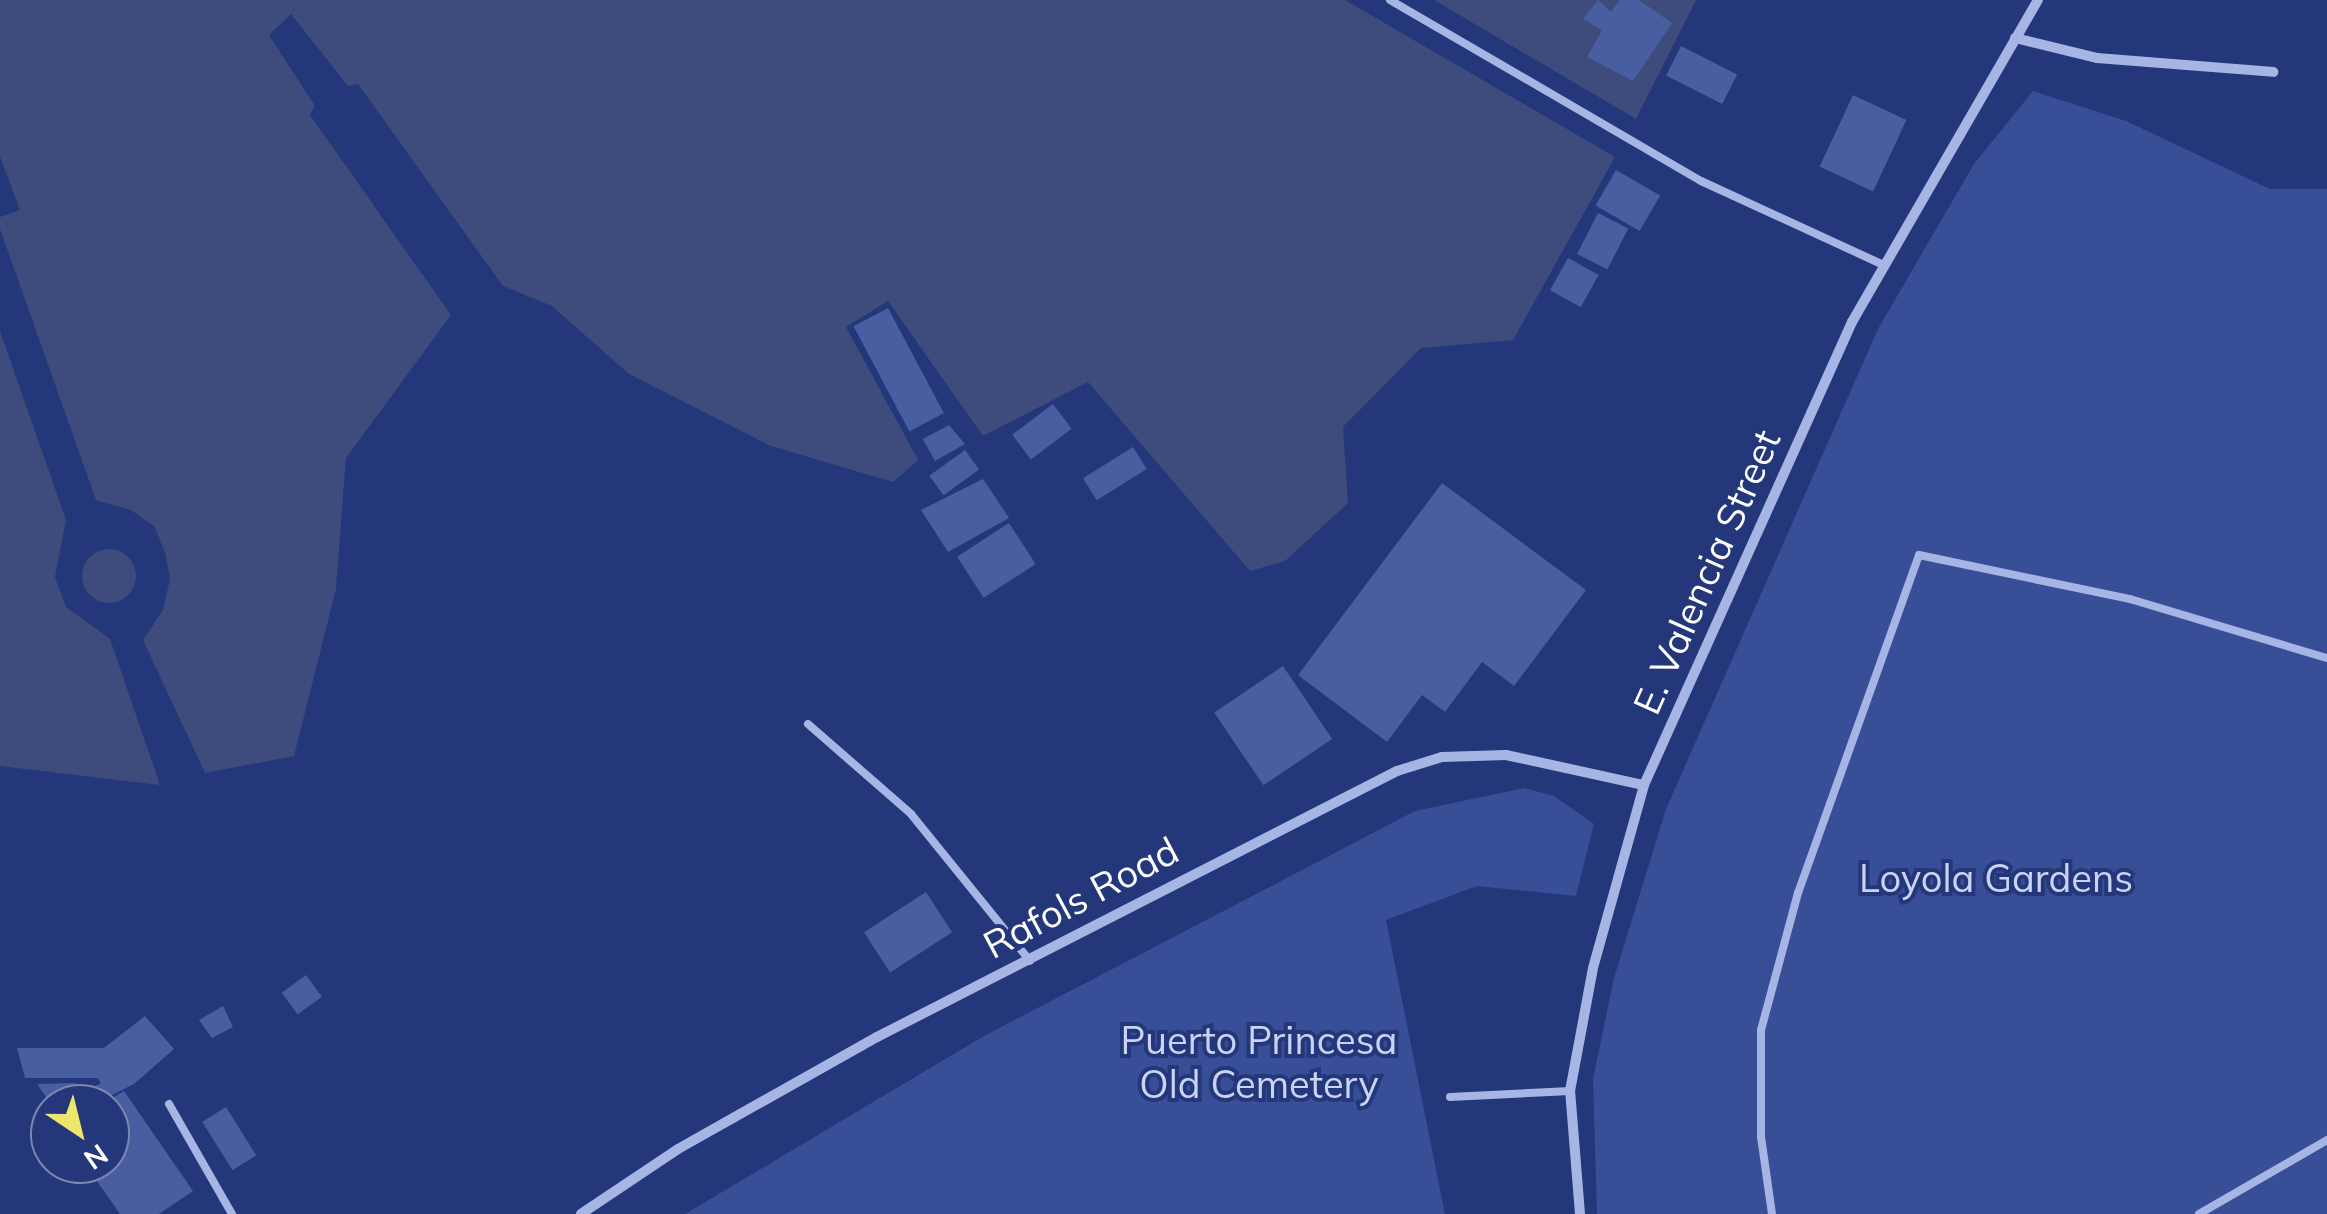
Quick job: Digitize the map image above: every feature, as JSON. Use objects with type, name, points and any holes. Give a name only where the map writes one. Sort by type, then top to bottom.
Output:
[{"type":"street","name":"E. Valencia Street","points":[[1580,1214],[1570,1091],[1593,968],[1644,785],[1884,266],[2038,0]]},
{"type":"street","points":[[2014,38],[2097,58],[2273,72]]},
{"type":"street","name":"Rafols Road","points":[[581,1214],[678,1149],[1231,852],[1397,771],[1442,758],[1506,756],[1644,785]]},
{"type":"lane","points":[[1390,0],[1701,181],[1884,266]]},
{"type":"lane","points":[[1772,1214],[1761,1138],[1761,1030],[1798,892],[1919,555],[2130,599],[2327,658]]},
{"type":"lane","points":[[808,724],[911,814],[1030,960]]},
{"type":"lane","points":[[1450,1097],[1570,1091]]},
{"type":"lane","points":[[170,1104],[232,1214]]},
{"type":"lane","points":[[2199,1214],[2327,1140]]},
{"type":"green space","name":"Loyola Gardens","points":[[2033,91],[2126,121],[2270,189],[2327,189],[2327,1214],[1597,1214],[1593,1079],[1614,978],[1666,809],[1878,329],[1974,164]]},
{"type":"green space","name":"Puerto Princesa Old Cemetery","points":[[1524,788],[1554,796],[1594,824],[1576,896],[1477,886],[1386,920],[1445,1214],[685,1214],[984,1036],[1415,811]]},
{"type":"shaded area","points":[[0,0],[1345,0],[1615,157],[1513,340],[1421,348],[1343,427],[1348,503],[1285,561],[1250,571],[1088,382],[983,436],[888,301],[846,327],[918,460],[893,482],[771,446],[629,374],[552,306],[503,286],[358,84],[348,86],[291,14],[269,35],[315,106],[310,115],[451,315],[346,458],[336,589],[294,756],[205,773],[143,640],[163,610],[170,579],[165,552],[154,526],[131,510],[96,500],[0,229],[0,217],[20,210],[0,157]]},
{"type":"shaded area","points":[[1434,0],[1696,0],[1636,119]]},
{"type":"shaded area","points":[[0,331],[66,520],[55,577],[66,607],[110,639],[160,785],[0,766]]},
{"type":"shaded area","points":[[109,549],[128,557],[136,576],[128,595],[109,603],[90,595],[82,576],[90,557]]},
{"type":"building","points":[[1598,0],[1611,12],[1620,0],[1639,0],[1672,23],[1633,81],[1587,57],[1602,30],[1583,19]]},
{"type":"building","points":[[1681,46],[1737,75],[1722,104],[1666,75]]},
{"type":"building","points":[[1853,95],[1906,120],[1873,192],[1820,167]]},
{"type":"building","points":[[1616,170],[1660,196],[1640,231],[1596,206]]},
{"type":"building","points":[[1598,213],[1628,228],[1607,269],[1577,254]]},
{"type":"building","points":[[1568,258],[1599,275],[1581,307],[1550,290]]},
{"type":"building","points":[[888,308],[944,413],[909,431],[854,326]]},
{"type":"building","points":[[1053,404],[1072,429],[1031,459],[1012,435]]},
{"type":"building","points":[[949,425],[965,444],[935,461],[923,439]]},
{"type":"building","points":[[1133,447],[1147,469],[1097,500],[1083,478]]},
{"type":"building","points":[[965,450],[979,469],[944,495],[929,476]]},
{"type":"building","points":[[983,479],[1009,518],[948,552],[921,510]]},
{"type":"building","points":[[1442,483],[1586,590],[1514,686],[1482,662],[1445,712],[1422,695],[1387,742],[1298,675]]},
{"type":"building","points":[[1009,523],[1036,564],[984,598],[957,557]]},
{"type":"building","points":[[1283,666],[1332,739],[1263,785],[1214,712]]},
{"type":"building","points":[[926,892],[952,932],[890,973],[864,932]]},
{"type":"building","points":[[306,975],[322,997],[298,1014],[282,993]]},
{"type":"building","points":[[223,1006],[233,1027],[212,1038],[199,1020]]},
{"type":"building","points":[[145,1016],[174,1049],[130,1086],[99,1084],[97,1078],[25,1078],[17,1048],[104,1048]]},
{"type":"building","points":[[130,1100],[193,1191],[159,1214],[120,1214],[99,1184],[130,1184]]},
{"type":"building","points":[[226,1107],[256,1155],[232,1170],[202,1122]]}]
